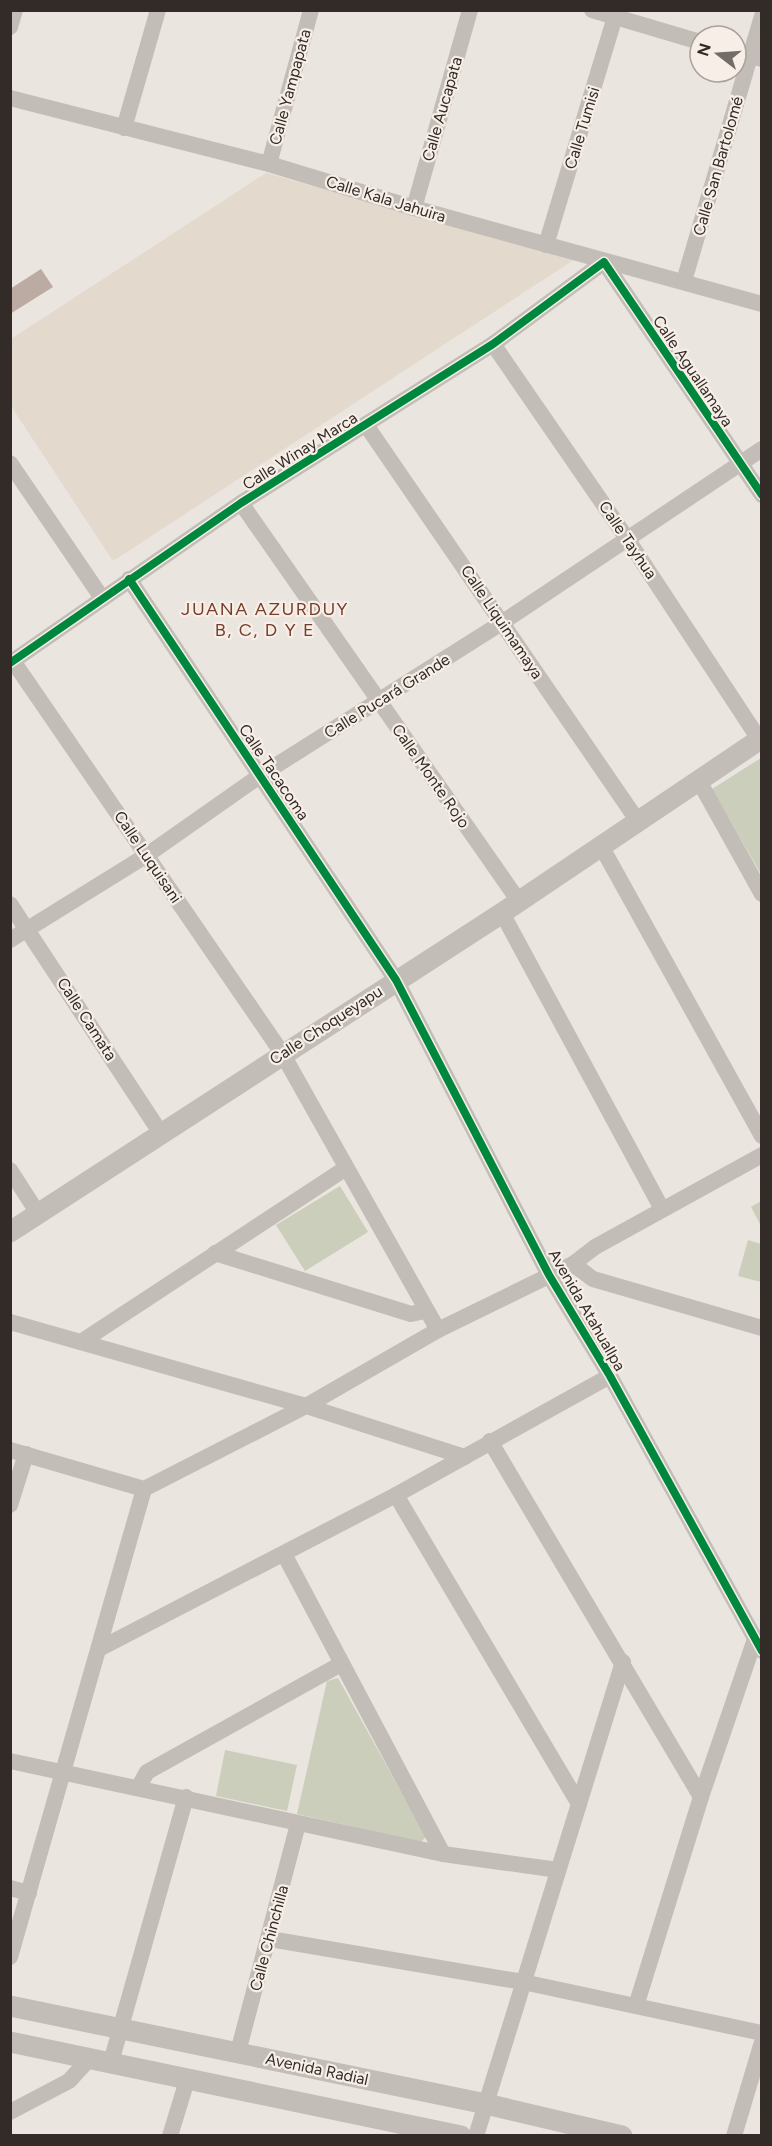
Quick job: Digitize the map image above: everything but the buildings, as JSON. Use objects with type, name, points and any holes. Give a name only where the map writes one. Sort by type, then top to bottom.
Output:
[{"type":"street","points":[[10,27],[15,10]]},
{"type":"street","points":[[124,128],[158,10]]},
{"type":"street","name":"Calle Yampapata","points":[[269,164],[311,10]]},
{"type":"street","name":"Calle Aucapata","points":[[414,208],[470,10]]},
{"type":"street","points":[[592,10],[616,14],[688,38]]},
{"type":"street","name":"Calle Tumisi","points":[[546,245],[616,14]]},
{"type":"street","name":"Calle San Bartolomé","points":[[684,281],[762,16]]},
{"type":"street","name":"Calle Kala Jahuira","points":[[10,98],[269,164],[604,262],[762,303]]},
{"type":"street","name":"Calle Winay Marca","points":[[12,662],[241,503],[494,344],[604,262]]},
{"type":"street","name":"Calle Aguallamaya","points":[[604,262],[762,495]]},
{"type":"street","name":"Calle Tayhua","points":[[494,344],[760,739]]},
{"type":"street","name":"Calle Liquimamaya","points":[[366,425],[637,820]]},
{"type":"street","name":"Calle Pucará Grande","points":[[10,940],[147,855],[261,776],[503,622],[762,449]]},
{"type":"street","points":[[10,463],[102,598]]},
{"type":"street","name":"Calle Monte Rojo","points":[[241,503],[379,702],[510,906],[662,1209]]},
{"type":"street","name":"Calle Tacacoma","points":[[129,579],[396,980]]},
{"type":"street","name":"Calle Luquisani","points":[[12,662],[282,1053],[425,1311],[438,1330]]},
{"type":"street","name":"Calle Choqueyapu","points":[[10,1232],[162,1135],[282,1053],[510,906],[760,739]]},
{"type":"street","points":[[699,781],[762,894]]},
{"type":"street","points":[[600,844],[762,1136]]},
{"type":"street","name":"Calle Camata","points":[[10,903],[162,1135]]},
{"type":"street","name":"Avenida Atahuallpa","points":[[396,980],[549,1275],[610,1376],[758,1645]]},
{"type":"street","points":[[10,1505],[18,1452],[144,1489],[306,1406],[438,1330],[573,1264],[595,1247],[762,1155]]},
{"type":"street","points":[[81,1342],[346,1168]]},
{"type":"street","points":[[10,1170],[39,1215]]},
{"type":"street","points":[[215,1253],[411,1314],[425,1311]]},
{"type":"street","points":[[573,1264],[593,1279],[762,1328]]},
{"type":"street","points":[[10,1322],[306,1406],[465,1457]]},
{"type":"street","points":[[99,1649],[396,1495],[610,1376]]},
{"type":"street","points":[[490,1441],[701,1797]]},
{"type":"street","points":[[10,1957],[144,1489]]},
{"type":"street","points":[[396,1495],[579,1804]]},
{"type":"street","points":[[284,1554],[443,1854]]},
{"type":"street","points":[[636,2006],[701,1797],[758,1645]]},
{"type":"street","points":[[476,2136],[623,1662]]},
{"type":"street","points":[[138,1788],[147,1772],[341,1664]]},
{"type":"street","points":[[10,1761],[443,1854],[558,1870]]},
{"type":"street","points":[[111,2062],[119,2027],[186,1797]]},
{"type":"street","name":"Calle Chinchilla","points":[[238,2052],[270,1939],[298,1824]]},
{"type":"street","points":[[10,1888],[29,1893]]},
{"type":"street","points":[[270,1939],[523,1982],[762,2033]]},
{"type":"street","name":"Avenida Radial","points":[[10,2006],[486,2103],[622,2136]]},
{"type":"street","points":[[10,2042],[188,2077],[461,2136]]},
{"type":"street","points":[[734,2136],[762,2042]]},
{"type":"street","points":[[10,2112],[69,2081],[90,2058]]},
{"type":"street","points":[[170,2136],[188,2077]]},
{"type":"green space","points":[[761,758],[761,874],[712,789]]},
{"type":"green space","points":[[340,1186],[368,1232],[305,1271],[276,1225]]},
{"type":"green space","points":[[761,1201],[761,1226],[751,1207]]},
{"type":"green space","points":[[748,1240],[761,1244],[761,1282],[738,1276]]},
{"type":"green space","points":[[338,1678],[426,1837],[421,1842],[297,1814],[327,1681]]},
{"type":"green space","points":[[225,1750],[297,1765],[287,1811],[216,1796]]},
{"type":"shaded area","points":[[266,173],[575,259],[113,561],[11,406],[11,339]]},
{"type":"cycle path","points":[[10,663],[241,503],[493,344],[604,262],[762,495]]},
{"type":"cycle path","points":[[129,579],[396,980],[549,1275],[610,1376],[762,1651]]},
{"type":"district","name":"JUANA AZURDUY B, C, D Y E","points":[[265,619]]}]
